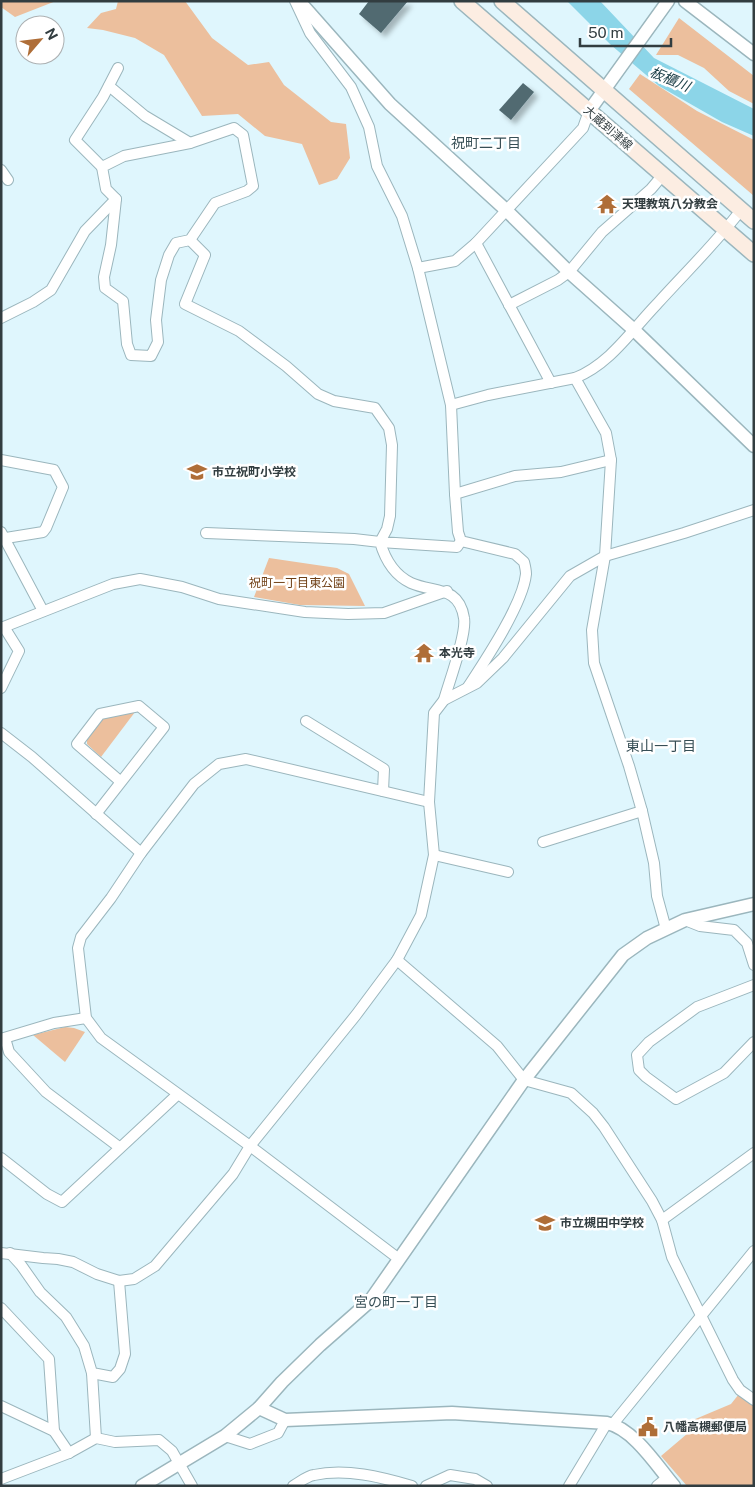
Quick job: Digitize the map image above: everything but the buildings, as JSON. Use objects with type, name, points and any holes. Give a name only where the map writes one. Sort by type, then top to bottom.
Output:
[{"type":"main road","name":"大蔵到津線","points":[[462,1],[754,254]]},
{"type":"main road","name":"大蔵到津線","points":[[502,1],[754,221]]},
{"type":"street","points":[[295,1],[310,32],[351,87],[369,127],[377,166],[402,216],[418,268],[451,405],[455,494],[458,532],[461,540]]},
{"type":"street","points":[[299,1],[390,104],[506,210],[569,272],[633,329],[754,446]]},
{"type":"street","points":[[418,268],[455,261],[476,243],[583,128],[588,111],[668,1]]},
{"type":"street","points":[[685,1],[754,54]]},
{"type":"street","points":[[116,198],[106,189],[102,166],[75,140],[109,86],[118,68]]},
{"type":"street","points":[[109,86],[145,116],[190,143]]},
{"type":"street","points":[[102,166],[124,156],[190,143],[234,128],[243,135],[253,186],[246,191],[214,203],[190,240],[176,243],[169,255],[161,280],[156,320],[158,342],[151,356],[131,355],[127,344],[123,301],[105,288],[104,277],[111,245],[116,198]]},
{"type":"street","points":[[1,170],[8,180]]},
{"type":"street","points":[[509,305],[558,280],[569,272],[602,232],[651,189],[662,176]]},
{"type":"street","points":[[1,318],[33,302],[51,290],[85,231],[116,198]]},
{"type":"street","points":[[451,405],[488,395],[575,378],[587,373],[616,350],[633,329],[726,230],[741,210]]},
{"type":"street","points":[[5,1253],[73,1262],[97,1274],[119,1280],[134,1279],[155,1266],[233,1174],[250,1146],[345,1029],[397,960],[421,915],[434,856],[429,802],[434,713],[444,700],[460,644],[465,619],[459,602],[447,591],[411,583],[395,572],[384,557],[380,542],[387,529],[390,516],[392,445],[389,428],[376,408],[334,401],[318,394],[286,366],[239,331],[186,304],[205,255],[190,240]]},
{"type":"street","points":[[476,243],[551,383]]},
{"type":"street","points":[[575,378],[606,433],[611,460],[605,556],[592,630],[594,663],[629,766],[642,811],[654,863],[657,896],[666,929]]},
{"type":"street","points":[[1,460],[54,470],[63,487],[43,532],[3,535],[43,611]]},
{"type":"street","points":[[455,494],[514,476],[562,472],[611,460]]},
{"type":"street","points":[[444,700],[477,683],[503,658],[570,576],[605,556],[684,534],[754,510]]},
{"type":"street","points":[[206,533],[354,539],[457,547],[461,540]]},
{"type":"street","points":[[461,540],[515,554],[524,562],[526,574],[519,598],[504,627],[466,689]]},
{"type":"street","points":[[1,688],[19,651],[2,628],[114,584],[140,579],[182,587],[219,598],[306,612],[348,614],[384,612],[447,591]]},
{"type":"street","points":[[96,814],[122,782],[164,727],[139,706],[100,714],[77,744],[122,782]]},
{"type":"street","points":[[306,721],[384,770],[383,792]]},
{"type":"street","points":[[1,733],[32,757],[141,853]]},
{"type":"street","points":[[399,1259],[250,1146],[177,1095],[101,1038],[86,1018],[78,948],[81,937],[111,898],[141,853],[194,784],[219,764],[246,759],[429,802]]},
{"type":"street","points":[[543,842],[642,811]]},
{"type":"street","points":[[434,856],[508,872]]},
{"type":"street","points":[[142,1486],[225,1436],[259,1408],[282,1382],[320,1345],[370,1301],[524,1080],[623,955],[647,938],[685,920],[754,904]]},
{"type":"street","points":[[685,920],[700,926],[734,930],[746,943],[754,965]]},
{"type":"street","points":[[397,960],[497,1046],[524,1080],[572,1093],[593,1113],[646,1192],[662,1220],[672,1257],[733,1380],[740,1390],[754,1400]]},
{"type":"street","points":[[754,985],[697,1007],[649,1042],[637,1055],[640,1070],[646,1078],[676,1099],[724,1074],[754,1042]]},
{"type":"street","points":[[86,1018],[54,1023],[3,1039],[9,1052],[46,1092],[119,1147]]},
{"type":"street","points":[[1,1158],[47,1194],[62,1202],[177,1095]]},
{"type":"street","points":[[662,1220],[754,1153]]},
{"type":"street","points":[[569,1486],[610,1423],[701,1317],[754,1251]]},
{"type":"street","points":[[5,1253],[21,1265],[40,1292],[66,1317],[84,1346],[92,1373],[96,1438]]},
{"type":"street","points":[[92,1373],[113,1377],[120,1369],[125,1354],[119,1280]]},
{"type":"street","points":[[1,1308],[49,1359],[54,1431],[69,1453]]},
{"type":"street","points":[[1,1406],[54,1431]]},
{"type":"street","points":[[259,1408],[285,1420],[452,1413],[610,1423],[630,1433],[666,1483]]},
{"type":"street","points":[[225,1436],[250,1444],[278,1433],[285,1420]]},
{"type":"street","points":[[1,1479],[69,1453],[96,1438],[115,1442],[159,1440],[172,1451],[192,1486]]},
{"type":"street","points":[[293,1486],[313,1475],[340,1473],[389,1479],[412,1486]]},
{"type":"street","points":[[426,1486],[450,1475],[476,1479],[487,1486]]},
{"type":"green space","points":[[1,1],[56,1],[20,15],[15,15],[15,17],[1,7]]},
{"type":"green space","points":[[118,1],[185,1],[212,38],[248,65],[269,62],[284,85],[331,122],[346,124],[350,158],[337,179],[319,185],[302,144],[265,136],[238,114],[202,116],[164,55],[135,38],[87,28],[101,13],[116,9]]},
{"type":"green space","points":[[679,18],[754,76],[754,104],[729,91],[704,68],[678,55],[656,55]]},
{"type":"green space","points":[[640,74],[697,111],[754,140],[754,196],[629,89]]},
{"type":"green space","name":"祝町一丁目東公園","points":[[269,558],[337,568],[349,574],[365,606],[300,605],[254,597]]},
{"type":"green space","points":[[135,712],[101,757],[87,744],[87,740],[104,717]]},
{"type":"green space","points":[[65,1027],[85,1032],[65,1062],[33,1035]]},
{"type":"green space","points":[[739,1394],[754,1396],[754,1486],[687,1486],[661,1456],[694,1428],[693,1420],[731,1404]]},
{"type":"water","name":"板櫃川","points":[[567,1],[600,1],[654,58],[754,109],[754,136],[722,122],[659,86],[611,45]]},
{"type":"place","name":"天理教筑八分教会","points":[[607,204]]},
{"type":"place","name":"市立祝町小学校","points":[[197,472]]},
{"type":"place","name":"本光寺","points":[[424,653]]},
{"type":"place","name":"市立槻田中学校","points":[[545,1223]]},
{"type":"place","name":"八幡高槻郵便局","points":[[648,1427]]},
{"type":"district","name":"祝町二丁目","points":[[486,143]]},
{"type":"district","name":"東山一丁目","points":[[661,746]]},
{"type":"district","name":"宮の町一丁目","points":[[396,1302]]}]
